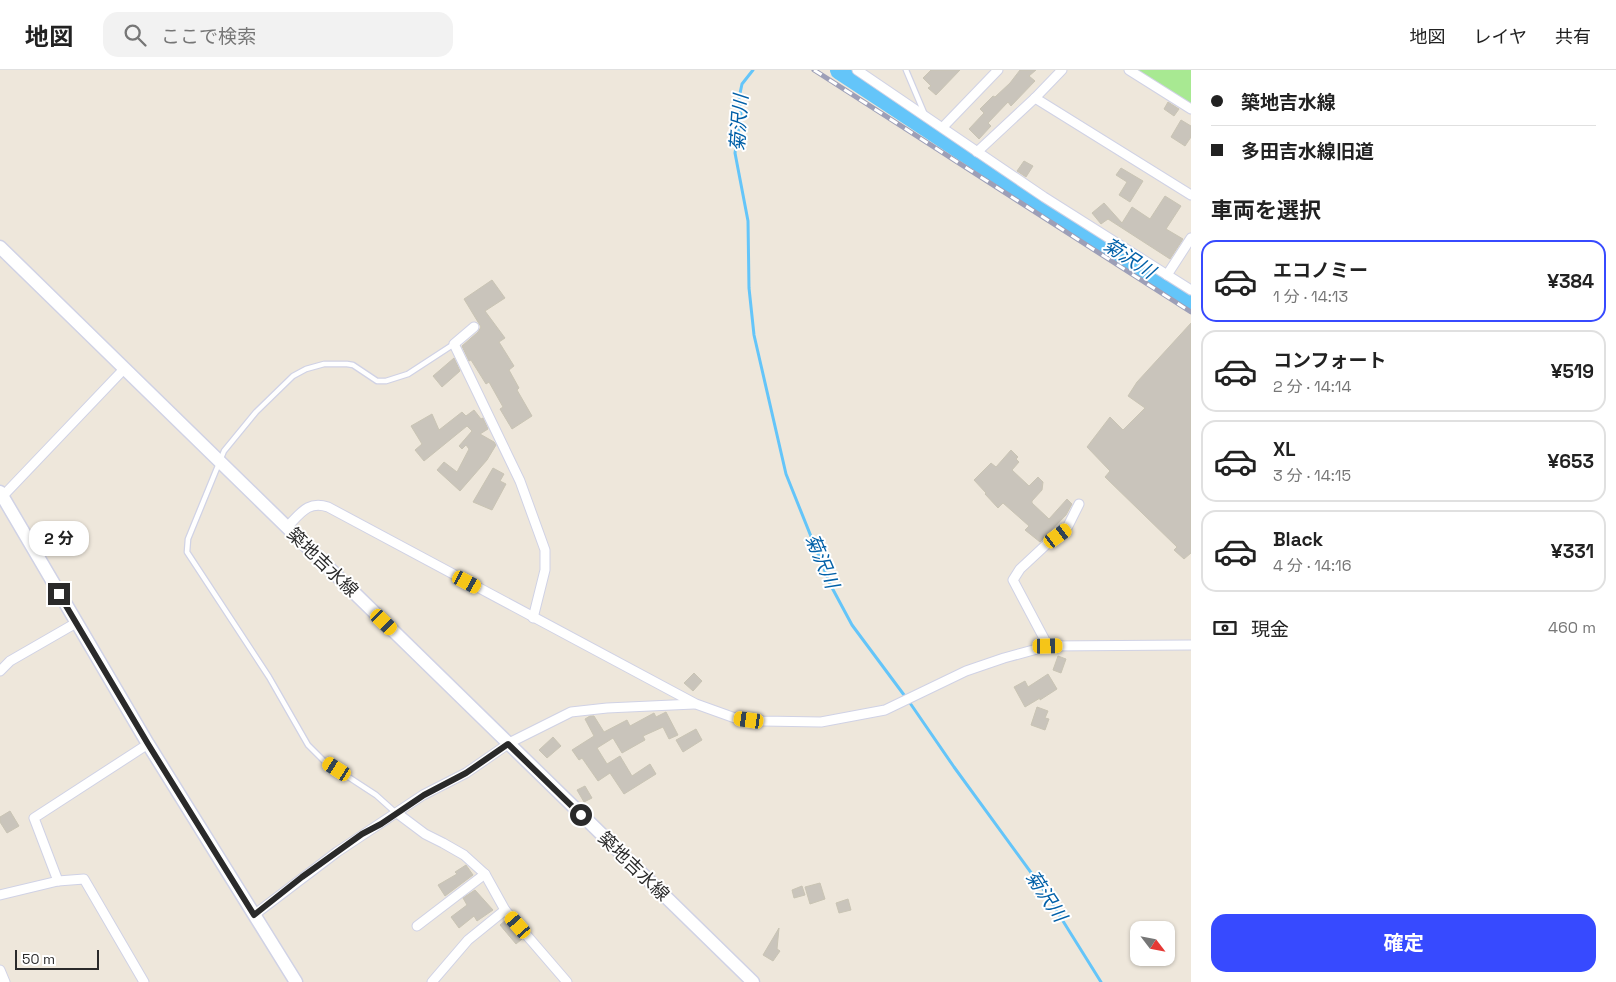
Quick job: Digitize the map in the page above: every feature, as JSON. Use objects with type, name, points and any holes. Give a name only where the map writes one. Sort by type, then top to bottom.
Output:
[{"type":"main road","name":"築地吉水線","points":[[0,247],[753,982]]},
{"type":"main road","points":[[1,494],[148,744],[296,982]]},
{"type":"street","points":[[857,70],[1044,197],[1191,290]]},
{"type":"street","points":[[943,127],[998,70]]},
{"type":"street","points":[[977,152],[1062,70]]},
{"type":"street","points":[[1129,70],[1191,109]]},
{"type":"street","points":[[1035,98],[1191,195]]},
{"type":"street","points":[[1167,275],[1191,238]]},
{"type":"street","points":[[474,327],[454,344],[520,481],[545,550],[545,570],[533,618]]},
{"type":"street","points":[[1,494],[124,369]]},
{"type":"street","points":[[287,527],[304,509],[319,504],[696,704],[729,716],[762,721],[821,722],[851,718],[885,710],[966,671],[1048,646],[1191,645]]},
{"type":"street","points":[[1048,646],[1013,580],[1020,569],[1049,542],[1066,530],[1079,504]]},
{"type":"street","points":[[0,671],[10,661],[76,623]]},
{"type":"street","points":[[254,915],[337,852],[424,795],[466,773],[508,744],[571,712],[607,708],[696,704]]},
{"type":"street","points":[[58,881],[34,818],[148,744]]},
{"type":"street","points":[[397,813],[425,834],[464,855],[484,874],[505,910],[567,982]]},
{"type":"street","points":[[416,926],[484,874]]},
{"type":"street","points":[[0,895],[58,881],[84,879],[144,982]]},
{"type":"street","points":[[432,982],[468,940],[505,910]]},
{"type":"street","points":[[0,970],[5,982]]},
{"type":"lane","points":[[906,70],[925,115]]},
{"type":"lane","points":[[397,813],[376,795],[324,761],[308,745],[269,677],[187,552],[188,539],[218,461],[224,451],[256,412],[293,376],[306,369],[324,364],[347,364],[353,365],[377,381],[386,381],[408,374],[454,344]]},
{"type":"green space","points":[[1129,70],[1191,70],[1191,109]]},
{"type":"building","points":[[931,70],[960,70],[936,95],[928,88],[931,86],[923,78]]},
{"type":"building","points":[[1020,70],[1036,70],[1029,76],[1035,81],[1011,106],[1008,102],[988,123],[991,126],[979,139],[969,129],[984,113],[980,109],[1010,83]]},
{"type":"building","points":[[1168,102],[1179,109],[1174,116],[1164,109]]},
{"type":"building","points":[[1181,120],[1191,126],[1191,137],[1185,146],[1171,137]]},
{"type":"building","points":[[1024,161],[1033,166],[1026,177],[1017,171]]},
{"type":"building","points":[[1121,168],[1143,181],[1130,202],[1119,195],[1127,182],[1116,175]]},
{"type":"building","points":[[1165,196],[1181,206],[1166,229],[1183,239],[1170,259],[1108,219],[1101,224],[1092,213],[1104,203],[1122,223],[1132,207],[1150,219]]},
{"type":"building","points":[[492,280],[505,298],[485,311],[505,338],[499,342],[514,366],[509,370],[519,388],[517,390],[532,416],[512,429],[500,409],[503,407],[489,382],[486,384],[471,360],[469,361],[462,346],[481,327],[464,299]]},
{"type":"building","points":[[1191,323],[1191,553],[1184,559],[1174,550],[1177,547],[1105,477],[1110,471],[1087,447],[1110,417],[1123,430],[1145,408],[1128,396],[1137,382]]},
{"type":"building","points":[[454,358],[460,371],[442,387],[433,376]]},
{"type":"building","points":[[474,410],[481,419],[483,418],[488,429],[480,434],[496,445],[487,460],[460,491],[437,470],[444,462],[457,472],[469,449],[466,445],[462,449],[459,446],[472,431],[467,426],[424,461],[415,450],[422,444],[411,426],[432,414],[439,430],[462,412],[466,416]]},
{"type":"building","points":[[1011,450],[1018,457],[1016,459],[1019,462],[1012,470],[1029,486],[1038,477],[1043,482],[1042,490],[1032,503],[1049,519],[1067,499],[1072,504],[1066,515],[1040,542],[1025,530],[1029,526],[1003,503],[998,508],[974,480],[991,463],[996,467]]},
{"type":"building","points":[[493,468],[504,474],[500,481],[506,484],[492,510],[473,502]]},
{"type":"building","points":[[1058,656],[1066,659],[1061,673],[1053,670]]},
{"type":"building","points":[[694,673],[702,681],[693,691],[684,683]]},
{"type":"building","points":[[1048,674],[1057,689],[1025,707],[1014,687],[1025,681],[1028,687]]},
{"type":"building","points":[[1037,707],[1048,711],[1045,718],[1049,719],[1045,730],[1031,725]]},
{"type":"building","points":[[666,712],[678,735],[669,739],[663,727],[643,736],[645,740],[622,753],[613,738],[597,748],[607,764],[620,756],[632,776],[650,764],[656,774],[624,794],[610,773],[598,781],[582,758],[579,760],[572,750],[594,736],[585,719],[590,716],[594,716],[604,732],[627,720],[630,726],[654,713],[656,717]]},
{"type":"building","points":[[696,729],[702,740],[683,752],[676,740]]},
{"type":"building","points":[[553,737],[561,746],[547,758],[539,750]]},
{"type":"building","points":[[585,786],[592,798],[584,802],[577,790]]},
{"type":"building","points":[[10,811],[19,826],[7,833],[0,822],[0,817]]},
{"type":"building","points":[[466,865],[473,875],[445,896],[438,885],[457,874],[455,872]]},
{"type":"building","points":[[820,883],[825,899],[810,904],[805,887]]},
{"type":"building","points":[[802,886],[805,895],[794,898],[792,890]]},
{"type":"building","points":[[475,890],[493,910],[477,921],[474,916],[459,928],[451,917],[467,905],[463,898]]},
{"type":"building","points":[[848,899],[851,910],[839,913],[836,903]]},
{"type":"building","points":[[506,920],[522,939],[516,944],[500,925]]},
{"type":"building","points":[[779,928],[777,949],[780,951],[773,961],[763,955]]},
{"type":"waterway","name":"菊沢川","points":[[753,70],[742,84],[739,98],[741,115],[735,153],[748,221],[749,288],[754,335],[786,474],[830,584],[852,625],[1043,889],[1101,982]]},
{"type":"waterway","name":"菊沢川","points":[[840,70],[1191,299]]},
{"type":"railway","points":[[814,70],[1191,312]]},
{"type":"route","points":[[59,594],[148,744],[254,915],[302,877],[362,834],[381,824],[424,795],[466,773],[508,744],[581,815]]}]
